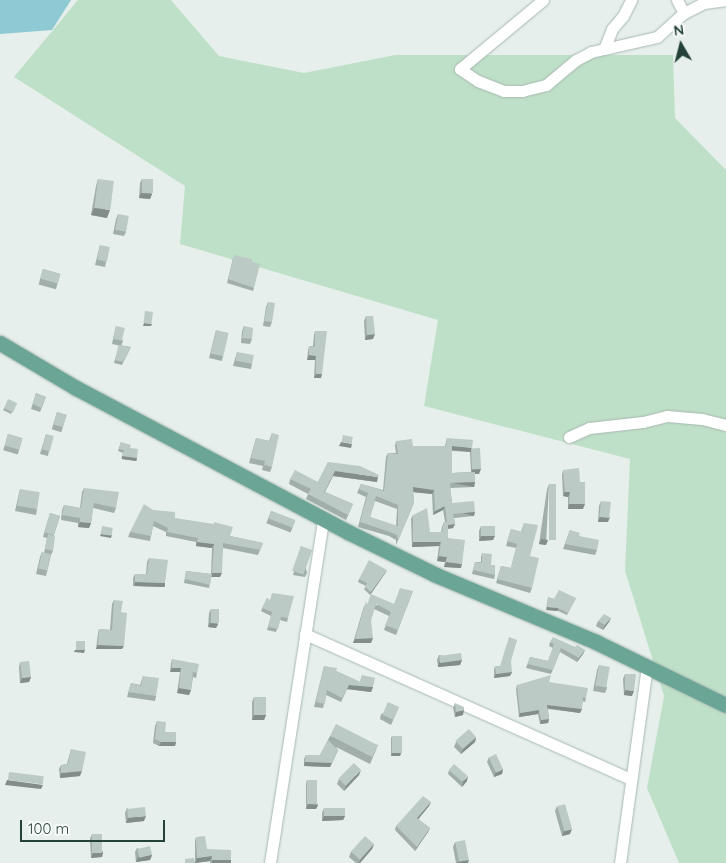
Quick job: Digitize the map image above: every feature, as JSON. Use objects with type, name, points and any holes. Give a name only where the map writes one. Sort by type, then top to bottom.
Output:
[{"type":"main road","points":[[0,343],[76,388],[323,519],[436,575],[596,642],[726,706]]},
{"type":"street","points":[[543,0],[460,69],[478,81],[504,91],[522,91],[546,85],[576,60],[591,52],[657,38],[684,14],[704,3],[726,0]]},
{"type":"street","points":[[604,50],[612,29],[623,16],[631,0]]},
{"type":"street","points":[[677,0],[684,14]]},
{"type":"street","points":[[569,436],[589,428],[643,422],[667,416],[702,419],[726,425]]},
{"type":"street","points":[[270,863],[323,519]]},
{"type":"street","points":[[305,634],[632,779]]},
{"type":"street","points":[[620,863],[647,667]]},
{"type":"green space","points":[[78,0],[171,0],[219,56],[304,73],[395,55],[673,55],[675,118],[726,170],[726,863],[679,863],[647,788],[664,696],[625,571],[630,459],[424,406],[438,320],[180,244],[185,186],[14,77]]},
{"type":"water","points":[[0,0],[71,0],[52,30],[0,34]]},
{"type":"building","points":[[98,179],[114,181],[110,210],[94,208]]},
{"type":"building","points":[[142,179],[153,179],[153,193],[142,193]]},
{"type":"building","points":[[118,214],[129,216],[126,232],[115,230]]},
{"type":"building","points":[[100,245],[110,247],[107,262],[97,260]]},
{"type":"building","points":[[234,255],[252,259],[252,262],[260,264],[254,288],[228,279]]},
{"type":"building","points":[[43,269],[60,274],[58,284],[40,279]]},
{"type":"building","points":[[268,302],[275,303],[272,322],[264,321]]},
{"type":"building","points":[[145,311],[153,312],[151,324],[144,323]]},
{"type":"building","points":[[366,316],[373,316],[375,334],[367,335]]},
{"type":"building","points":[[116,326],[125,328],[122,341],[113,339]]},
{"type":"building","points":[[244,326],[253,328],[252,339],[242,338]]},
{"type":"building","points":[[216,330],[229,333],[223,356],[211,353]]},
{"type":"building","points":[[315,331],[327,331],[322,374],[316,374],[316,356],[309,355],[309,346],[315,347]]},
{"type":"building","points":[[119,345],[131,347],[123,362],[115,360]]},
{"type":"building","points":[[237,352],[254,355],[252,364],[235,361]]},
{"type":"building","points":[[36,393],[46,397],[41,408],[33,404]]},
{"type":"building","points":[[8,399],[17,403],[13,412],[4,408]]},
{"type":"building","points":[[57,412],[67,415],[63,427],[53,424]]},
{"type":"building","points":[[272,433],[279,435],[272,467],[264,465],[265,461],[251,458],[256,438],[270,441]]},
{"type":"building","points":[[8,434],[22,438],[19,450],[5,446]]},
{"type":"building","points":[[46,434],[54,436],[50,451],[42,450]]},
{"type":"building","points":[[343,435],[353,437],[351,444],[342,442]]},
{"type":"building","points":[[447,438],[473,440],[472,448],[452,446],[452,473],[475,472],[475,482],[450,483],[452,503],[474,501],[475,512],[453,514],[455,524],[448,525],[448,538],[465,540],[462,564],[446,562],[447,557],[439,556],[441,542],[413,542],[413,515],[427,508],[430,532],[442,532],[444,522],[447,522],[445,506],[435,511],[434,490],[413,487],[414,503],[398,541],[397,535],[360,522],[368,493],[359,489],[361,484],[384,491],[388,453],[398,454],[396,441],[412,439],[413,446],[446,446]],"holes":[[[376,496],[398,505],[398,526],[370,517]]]},
{"type":"building","points":[[121,442],[131,445],[130,448],[138,449],[137,458],[122,456],[124,450],[119,449]]},
{"type":"building","points":[[471,448],[480,448],[481,469],[472,469]]},
{"type":"building","points":[[328,462],[360,466],[379,475],[378,477],[335,471],[324,492],[353,504],[348,515],[308,494],[311,489],[290,479],[295,470],[318,482]]},
{"type":"building","points":[[579,468],[580,482],[585,482],[585,504],[569,504],[570,492],[565,492],[563,470]]},
{"type":"building","points":[[549,484],[556,484],[556,540],[549,540]]},
{"type":"building","points":[[84,488],[119,492],[116,508],[94,503],[91,523],[80,522],[80,518],[62,515],[64,505],[81,508]]},
{"type":"building","points":[[20,489],[40,492],[37,509],[17,506]]},
{"type":"building","points":[[601,501],[611,502],[609,518],[599,517]]},
{"type":"building","points":[[144,504],[153,510],[175,512],[175,518],[214,524],[214,522],[233,527],[230,536],[263,543],[260,550],[223,543],[222,573],[212,573],[214,544],[197,542],[198,538],[167,532],[168,528],[154,521],[151,536],[130,532]]},
{"type":"building","points":[[271,511],[295,520],[292,528],[268,518]]},
{"type":"building","points":[[50,513],[60,516],[54,535],[44,532]]},
{"type":"building","points":[[524,523],[538,525],[530,556],[539,558],[532,588],[497,579],[501,566],[511,568],[517,544],[507,541],[511,529],[522,532]]},
{"type":"building","points":[[102,526],[113,528],[111,536],[101,534]]},
{"type":"building","points":[[481,526],[495,526],[495,536],[481,536]]},
{"type":"building","points":[[570,530],[580,533],[579,536],[599,540],[597,550],[565,544]]},
{"type":"building","points":[[48,534],[55,536],[53,551],[45,549]]},
{"type":"building","points":[[301,546],[312,550],[303,575],[292,570]]},
{"type":"building","points":[[42,552],[51,554],[47,571],[38,569]]},
{"type":"building","points":[[482,553],[492,554],[491,565],[495,565],[495,575],[473,570],[475,562],[482,563]]},
{"type":"building","points":[[149,558],[168,560],[165,583],[135,582],[135,574],[147,574]]},
{"type":"building","points":[[369,560],[387,570],[371,592],[365,587],[367,583],[359,579]]},
{"type":"building","points":[[186,571],[212,574],[210,585],[185,579]]},
{"type":"building","points":[[400,588],[413,591],[398,630],[385,625],[391,612],[376,604],[371,620],[373,638],[355,639],[366,601],[367,605],[371,594],[394,604]]},
{"type":"building","points":[[559,590],[576,598],[568,613],[558,608],[547,607],[548,597],[554,599]]},
{"type":"building","points":[[272,593],[294,596],[288,618],[281,617],[278,629],[268,627],[272,612],[262,608],[267,598],[270,600]]},
{"type":"building","points":[[114,600],[123,601],[121,612],[127,613],[124,646],[98,645],[99,629],[112,630]]},
{"type":"building","points":[[211,609],[219,609],[219,623],[211,623]]},
{"type":"building","points":[[604,614],[611,618],[605,625],[598,621]]},
{"type":"building","points":[[509,637],[517,640],[511,661],[512,672],[496,674],[495,666],[500,666]]},
{"type":"building","points":[[553,637],[575,647],[577,645],[585,650],[579,658],[561,648],[553,670],[528,664],[530,657],[548,661],[554,644],[550,642]]},
{"type":"building","points":[[76,641],[85,641],[85,650],[76,650]]},
{"type":"building","points":[[461,653],[462,660],[440,663],[439,656]]},
{"type":"building","points":[[172,659],[199,664],[197,673],[193,672],[191,690],[179,688],[181,668],[172,668]]},
{"type":"building","points":[[29,661],[31,677],[22,678],[20,662]]},
{"type":"building","points":[[599,665],[610,667],[606,688],[595,686]]},
{"type":"building","points":[[324,666],[337,668],[336,671],[360,682],[362,675],[375,678],[373,687],[349,685],[342,698],[327,690],[325,704],[316,702]]},
{"type":"building","points":[[625,674],[636,674],[634,691],[625,690]]},
{"type":"building","points":[[551,675],[549,682],[588,688],[586,698],[583,697],[582,709],[547,705],[549,719],[541,720],[539,710],[520,713],[517,685]]},
{"type":"building","points":[[143,676],[159,678],[156,696],[128,692],[131,683],[141,686]]},
{"type":"building","points":[[254,697],[266,697],[266,715],[254,715]]},
{"type":"building","points":[[388,702],[399,707],[393,720],[382,715]]},
{"type":"building","points":[[455,703],[464,707],[464,710],[456,712]]},
{"type":"building","points":[[157,721],[166,722],[165,732],[176,732],[176,742],[161,742],[155,739]]},
{"type":"building","points":[[336,724],[378,745],[372,757],[330,736]]},
{"type":"building","points":[[469,729],[476,737],[463,749],[455,741]]},
{"type":"building","points":[[392,736],[402,736],[402,753],[392,753]]},
{"type":"building","points":[[328,740],[338,750],[332,763],[305,762],[306,755],[320,755]]},
{"type":"building","points":[[71,749],[86,752],[82,771],[61,773],[61,765],[68,764]]},
{"type":"building","points":[[496,754],[503,769],[496,773],[489,757]]},
{"type":"building","points":[[354,763],[361,770],[346,786],[338,779]]},
{"type":"building","points":[[454,764],[468,776],[462,782],[449,770]]},
{"type":"building","points":[[9,772],[44,776],[43,784],[8,780]]},
{"type":"building","points":[[307,780],[317,780],[317,804],[307,804]]},
{"type":"building","points":[[423,796],[431,802],[417,818],[430,828],[417,847],[396,826]]},
{"type":"building","points":[[565,804],[572,829],[564,831],[557,806]]},
{"type":"building","points":[[145,807],[146,816],[128,818],[127,809]]},
{"type":"building","points":[[324,808],[345,808],[345,816],[324,816]]},
{"type":"building","points":[[92,834],[102,834],[102,853],[92,853]]},
{"type":"building","points":[[205,836],[207,849],[231,850],[231,860],[212,860],[212,856],[197,858],[196,837]]},
{"type":"building","points":[[365,836],[374,844],[360,860],[351,852]]},
{"type":"building","points":[[465,840],[469,860],[459,862],[455,842]]},
{"type":"building","points":[[150,846],[152,855],[139,858],[137,849]]},
{"type":"building","points":[[194,858],[195,863],[185,863],[185,859]]}]
